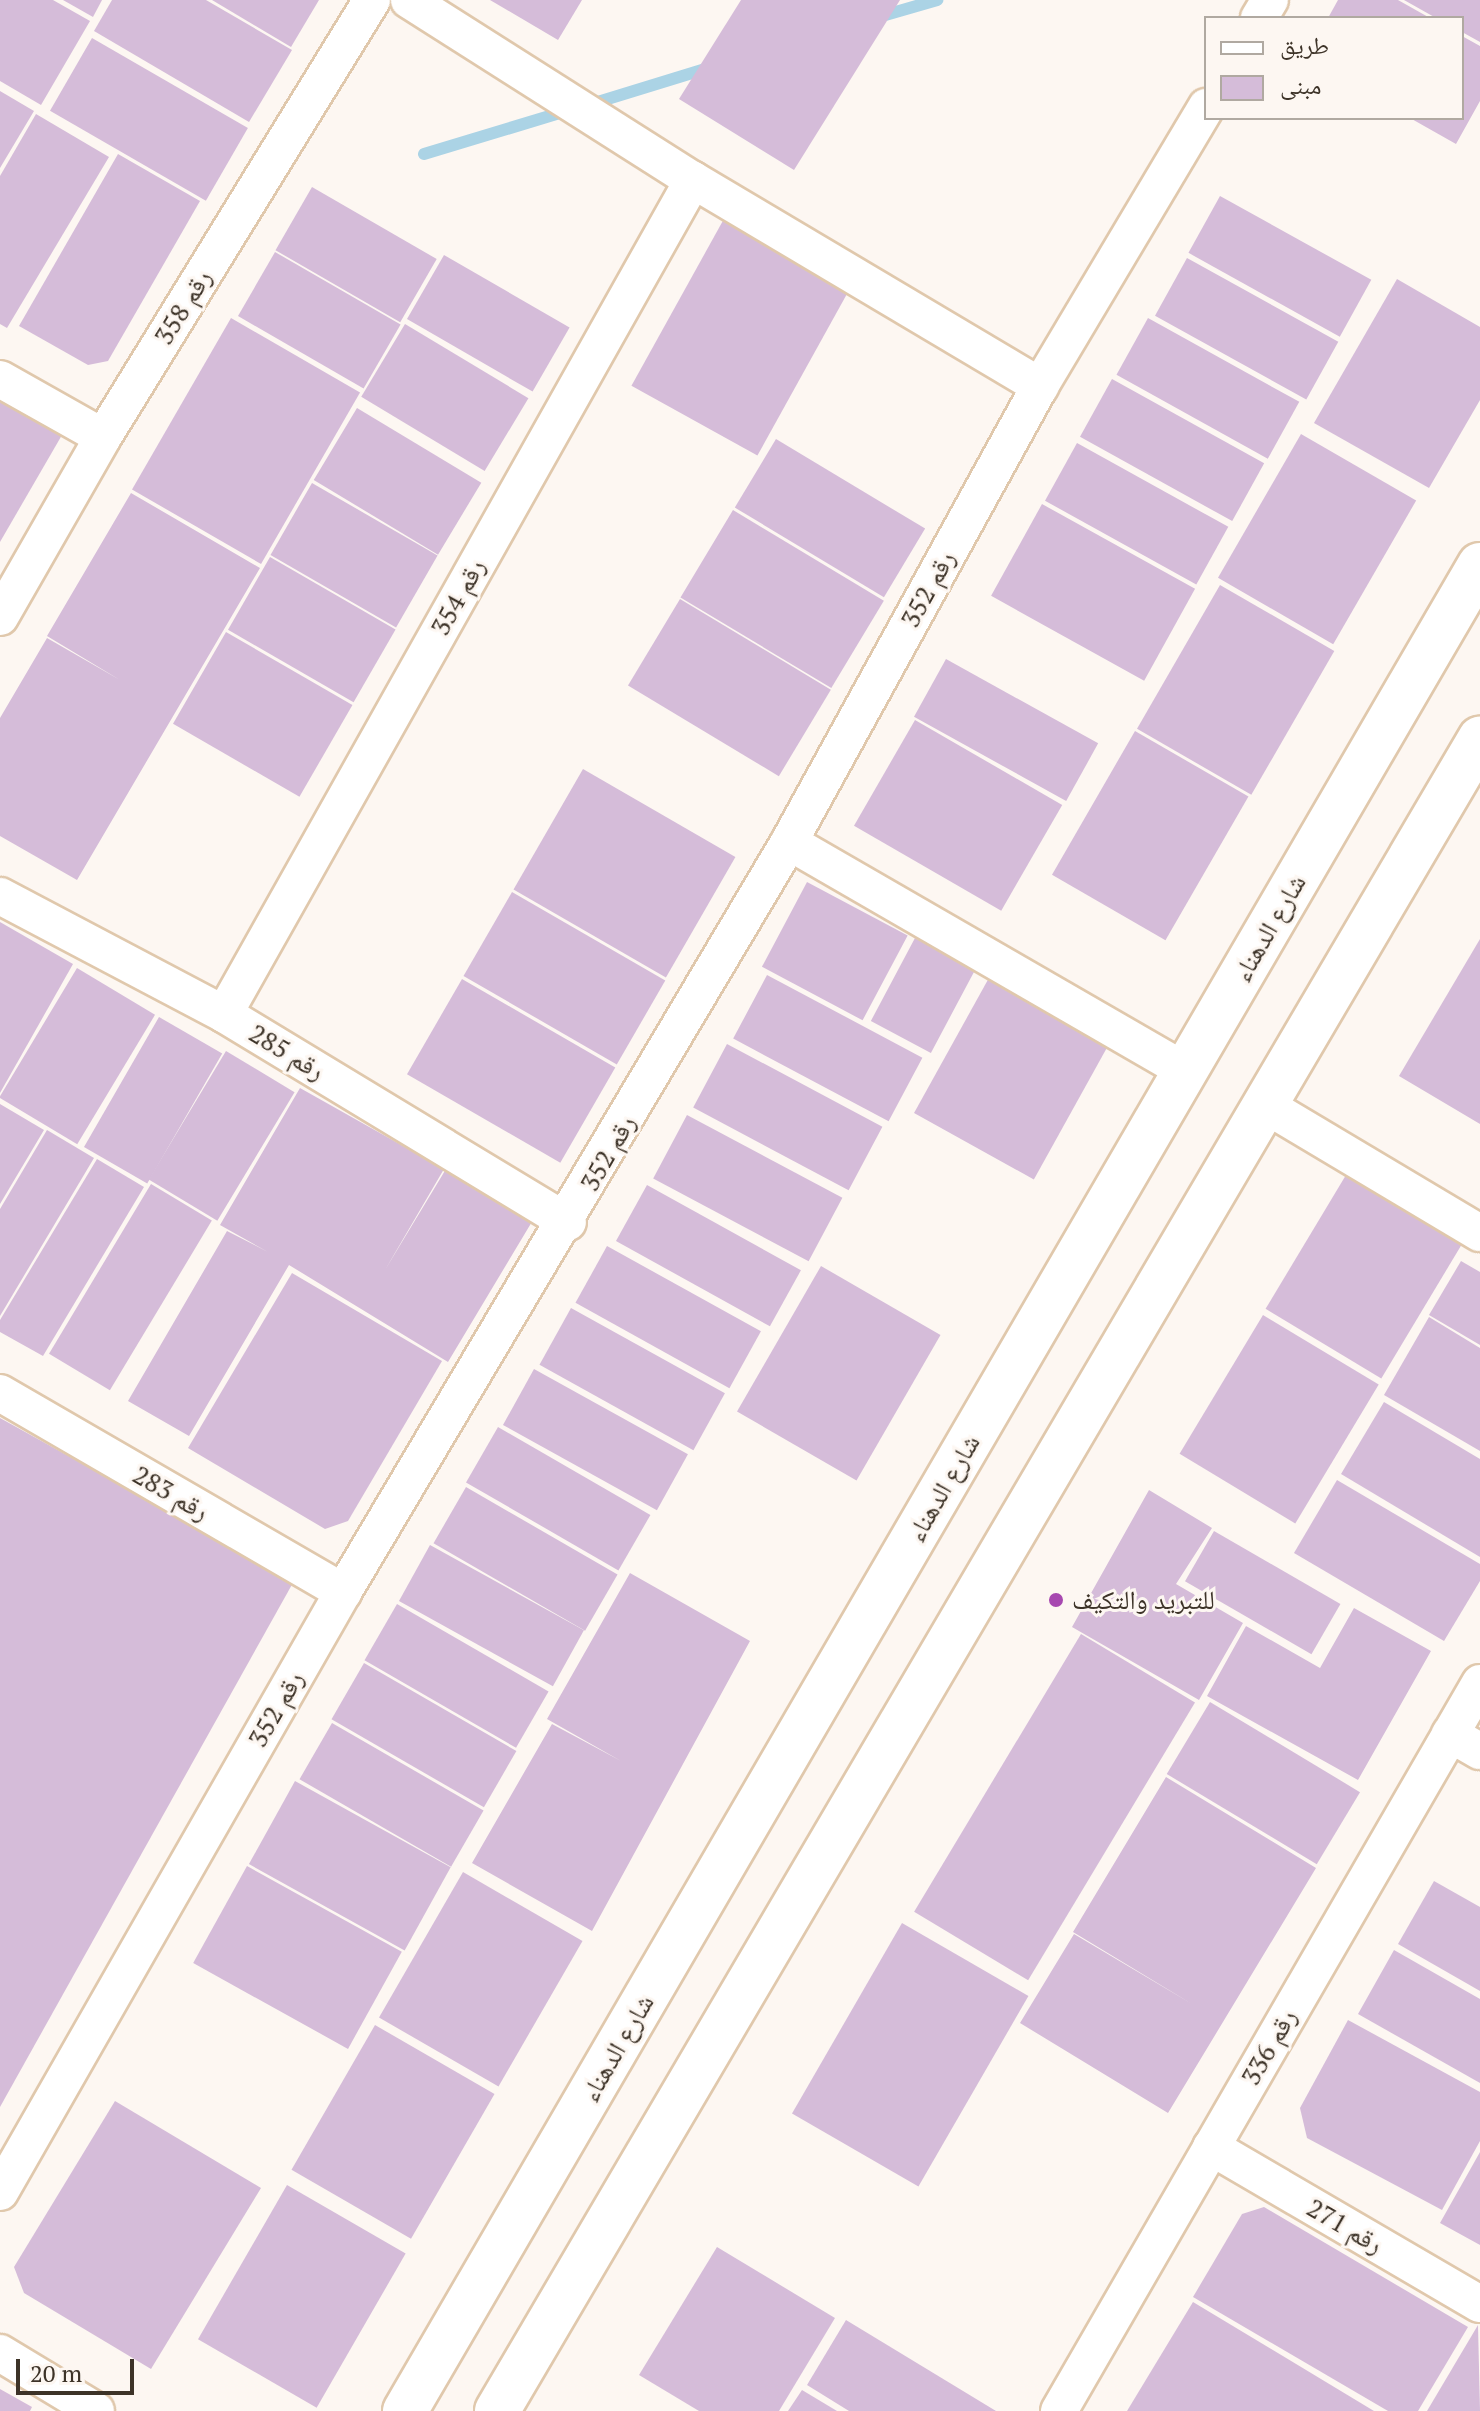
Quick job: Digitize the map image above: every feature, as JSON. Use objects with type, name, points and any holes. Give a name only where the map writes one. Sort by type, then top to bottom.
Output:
[{"type":"street","name":"رقم 358","points":[[0,617],[103,437],[372,0]]},
{"type":"street","points":[[409,0],[693,180],[1040,386]]},
{"type":"street","name":"رقم 352","points":[[0,2192],[343,1592],[568,1222],[789,842],[1040,386],[1204,110]]},
{"type":"street","name":"رقم 354","points":[[224,1014],[693,180]]},
{"type":"street","points":[[0,379],[103,437]]},
{"type":"street","name":"شارع الدهناء","points":[[405,2411],[1480,565]]},
{"type":"street","points":[[497,2411],[1480,739]]},
{"type":"street","points":[[789,842],[1185,1071]]},
{"type":"street","name":"رقم 285","points":[[0,896],[224,1014],[568,1222]]},
{"type":"street","points":[[1265,1105],[1480,1233]]},
{"type":"street","name":"رقم 283","points":[[0,1393],[343,1592]]},
{"type":"street","name":"رقم 336","points":[[1059,2411],[1211,2147],[1465,1742],[1480,1683]]},
{"type":"street","name":"رقم 271","points":[[1211,2147],[1480,2304]]},
{"type":"street","points":[[0,2353],[96,2411]]},
{"type":"building","points":[[0,0],[53,0],[90,21],[41,105],[0,81]]},
{"type":"building","points":[[63,0],[102,0],[93,17]]},
{"type":"building","points":[[112,0],[206,0],[292,50],[249,122],[94,31]]},
{"type":"building","points":[[212,0],[319,0],[291,47]]},
{"type":"building","points":[[490,0],[582,0],[558,40]]},
{"type":"building","points":[[741,0],[900,0],[794,170],[679,99]]},
{"type":"building","points":[[1338,0],[1398,0],[1426,16],[1329,16]]},
{"type":"building","points":[[1404,0],[1480,0],[1480,42],[1464,33],[1464,16],[1432,16]]},
{"type":"building","points":[[1464,37],[1480,46],[1480,101],[1456,144],[1414,120],[1464,120]]},
{"type":"building","points":[[92,38],[248,128],[206,201],[50,111]]},
{"type":"building","points":[[0,91],[34,111],[0,168]]},
{"type":"building","points":[[36,114],[109,157],[7,328],[0,324],[0,176]]},
{"type":"building","points":[[118,154],[200,201],[108,361],[88,365],[19,326]]},
{"type":"building","points":[[312,187],[437,259],[400,322],[276,250]]},
{"type":"building","points":[[1220,196],[1371,280],[1340,337],[1188,253]]},
{"type":"building","points":[[725,217],[851,287],[757,456],[631,386]]},
{"type":"building","points":[[275,252],[401,324],[364,389],[238,316]]},
{"type":"building","points":[[444,255],[570,328],[533,392],[407,319]]},
{"type":"building","points":[[1187,258],[1338,342],[1306,400],[1155,316]]},
{"type":"building","points":[[1397,279],[1480,327],[1480,400],[1429,488],[1314,423]]},
{"type":"building","points":[[231,318],[360,392],[261,564],[132,489]]},
{"type":"building","points":[[1148,318],[1299,402],[1268,459],[1116,375]]},
{"type":"building","points":[[405,324],[528,398],[485,471],[361,397]]},
{"type":"building","points":[[1112,379],[1264,463],[1232,521],[1080,437]]},
{"type":"building","points":[[0,399],[62,435],[0,542]]},
{"type":"building","points":[[357,408],[481,483],[438,555],[314,480]]},
{"type":"building","points":[[1301,434],[1416,500],[1333,644],[1218,578]]},
{"type":"building","points":[[776,439],[925,529],[884,597],[735,508]]},
{"type":"building","points":[[1077,443],[1228,527],[1196,585],[1045,501]]},
{"type":"building","points":[[312,483],[438,556],[396,627],[271,555]]},
{"type":"building","points":[[131,493],[260,568],[77,880],[0,836],[0,718],[47,638],[120,680],[47,636]]},
{"type":"building","points":[[1042,504],[1195,589],[1144,681],[991,596]]},
{"type":"building","points":[[733,510],[884,601],[831,688],[680,597]]},
{"type":"building","points":[[270,557],[396,630],[354,702],[228,630]]},
{"type":"building","points":[[1220,585],[1334,651],[1251,795],[1137,729]]},
{"type":"building","points":[[680,599],[831,690],[779,776],[628,686]]},
{"type":"building","points":[[226,632],[352,705],[299,797],[173,724]]},
{"type":"building","points":[[946,659],[1098,743],[1066,801],[914,717]]},
{"type":"building","points":[[915,720],[1062,805],[1001,911],[854,826]]},
{"type":"building","points":[[1135,731],[1248,796],[1165,940],[1052,875]]},
{"type":"building","points":[[583,769],[735,857],[666,977],[514,889]]},
{"type":"building","points":[[807,882],[908,936],[863,1020],[762,967]]},
{"type":"building","points":[[512,892],[665,980],[617,1065],[464,976]]},
{"type":"building","points":[[0,922],[73,964],[0,1093]]},
{"type":"building","points":[[915,938],[975,970],[931,1053],[871,1021]]},
{"type":"building","points":[[1480,939],[1480,1124],[1399,1076]]},
{"type":"building","points":[[995,967],[1115,1033],[1034,1179],[914,1113]]},
{"type":"building","points":[[77,968],[155,1015],[77,1144],[0,1098]]},
{"type":"building","points":[[767,975],[922,1058],[889,1121],[733,1039]]},
{"type":"building","points":[[462,979],[615,1068],[560,1163],[407,1074]]},
{"type":"building","points":[[159,1017],[222,1054],[147,1183],[84,1147]]},
{"type":"building","points":[[727,1044],[882,1127],[849,1190],[693,1108]]},
{"type":"building","points":[[226,1051],[295,1092],[217,1221],[149,1180]]},
{"type":"building","points":[[300,1088],[444,1169],[385,1270],[446,1169],[533,1220],[448,1362],[289,1265],[189,1436],[128,1401],[227,1231],[268,1252],[220,1225]]},
{"type":"building","points":[[0,1104],[44,1130],[0,1204]]},
{"type":"building","points":[[687,1115],[842,1198],[809,1261],[653,1179]]},
{"type":"building","points":[[47,1130],[94,1158],[0,1316],[0,1209]]},
{"type":"building","points":[[97,1159],[144,1187],[43,1356],[0,1332],[0,1320]]},
{"type":"building","points":[[1349,1170],[1465,1240],[1381,1378],[1266,1309]]},
{"type":"building","points":[[151,1184],[212,1221],[110,1390],[49,1354]]},
{"type":"building","points":[[647,1185],[801,1270],[770,1326],[616,1241]]},
{"type":"building","points":[[607,1246],[761,1331],[729,1388],[575,1303]]},
{"type":"building","points":[[1461,1261],[1480,1272],[1480,1345],[1429,1315]]},
{"type":"building","points":[[821,1266],[941,1335],[857,1480],[737,1411]]},
{"type":"building","points":[[292,1273],[442,1361],[348,1521],[325,1529],[188,1448]]},
{"type":"building","points":[[571,1308],[725,1393],[693,1450],[539,1365]]},
{"type":"building","points":[[1263,1315],[1379,1385],[1295,1523],[1180,1454]]},
{"type":"building","points":[[1429,1317],[1480,1348],[1480,1451],[1384,1395]]},
{"type":"building","points":[[534,1369],[688,1454],[657,1510],[503,1425]]},
{"type":"building","points":[[1384,1402],[1480,1459],[1480,1557],[1341,1474]]},
{"type":"building","points":[[0,1418],[294,1581],[0,2107]]},
{"type":"building","points":[[498,1427],[650,1515],[618,1570],[466,1482]]},
{"type":"building","points":[[1337,1480],[1480,1564],[1480,1581],[1444,1641],[1294,1553]]},
{"type":"building","points":[[466,1487],[618,1574],[585,1631],[434,1543]]},
{"type":"building","points":[[1149,1490],[1212,1528],[1176,1584],[1243,1623],[1199,1700],[1072,1627]]},
{"type":"building","points":[[1214,1531],[1340,1604],[1311,1654],[1185,1581]]},
{"type":"building","points":[[430,1545],[584,1630],[553,1686],[399,1601]]},
{"type":"building","points":[[630,1573],[750,1641],[592,1931],[472,1863],[552,1724],[621,1761],[547,1719]]},
{"type":"building","points":[[397,1604],[549,1692],[516,1748],[365,1660]]},
{"type":"building","points":[[1354,1608],[1431,1651],[1358,1780],[1207,1696],[1246,1626],[1320,1668]]},
{"type":"building","points":[[1081,1634],[1195,1703],[1028,1980],[914,1912]]},
{"type":"building","points":[[364,1663],[516,1751],[484,1807],[332,1719]]},
{"type":"building","points":[[1210,1702],[1360,1792],[1317,1864],[1167,1774]]},
{"type":"building","points":[[332,1723],[484,1810],[451,1867],[300,1779]]},
{"type":"building","points":[[1166,1777],[1316,1868],[1168,2113],[1020,2023],[1074,1934],[1192,2004],[1073,1932]]},
{"type":"building","points":[[295,1781],[451,1867],[405,1950],[249,1864]]},
{"type":"building","points":[[247,1866],[402,1952],[348,2049],[193,1963]]},
{"type":"building","points":[[463,1872],[583,1941],[499,2086],[379,2017]]},
{"type":"building","points":[[1434,1881],[1480,1907],[1480,1991],[1398,1944]]},
{"type":"building","points":[[902,1923],[1028,1996],[918,2187],[792,2114]]},
{"type":"building","points":[[1394,1950],[1480,1999],[1480,2083],[1358,2014]]},
{"type":"building","points":[[1348,2020],[1480,2092],[1480,2141],[1442,2210],[1307,2138],[1300,2108]]},
{"type":"building","points":[[375,2025],[495,2094],[411,2239],[292,2170]]},
{"type":"building","points":[[115,2101],[261,2188],[151,2369],[24,2293],[14,2267]]},
{"type":"building","points":[[1480,2152],[1480,2245],[1440,2223]]},
{"type":"building","points":[[287,2185],[406,2254],[317,2408],[198,2339]]},
{"type":"building","points":[[1264,2207],[1468,2327],[1418,2411],[1388,2411],[1193,2297],[1242,2214]]},
{"type":"building","points":[[717,2247],[835,2318],[779,2411],[699,2411],[639,2375]]},
{"type":"building","points":[[1193,2302],[1374,2411],[1127,2411]]},
{"type":"building","points":[[846,2320],[996,2411],[849,2411],[807,2385]]},
{"type":"building","points":[[1478,2325],[1480,2411],[1427,2411]]},
{"type":"building","points":[[0,2389],[32,2407],[30,2411],[0,2411]]},
{"type":"building","points":[[802,2390],[837,2411],[788,2411]]},
{"type":"waterway","points":[[875,18],[937,0]]},
{"type":"waterway","points":[[588,105],[708,68]]},
{"type":"waterway","points":[[424,154],[570,110]]},
{"type":"place","name":"للتبرید والتکیف","points":[[1056,1600]]}]
